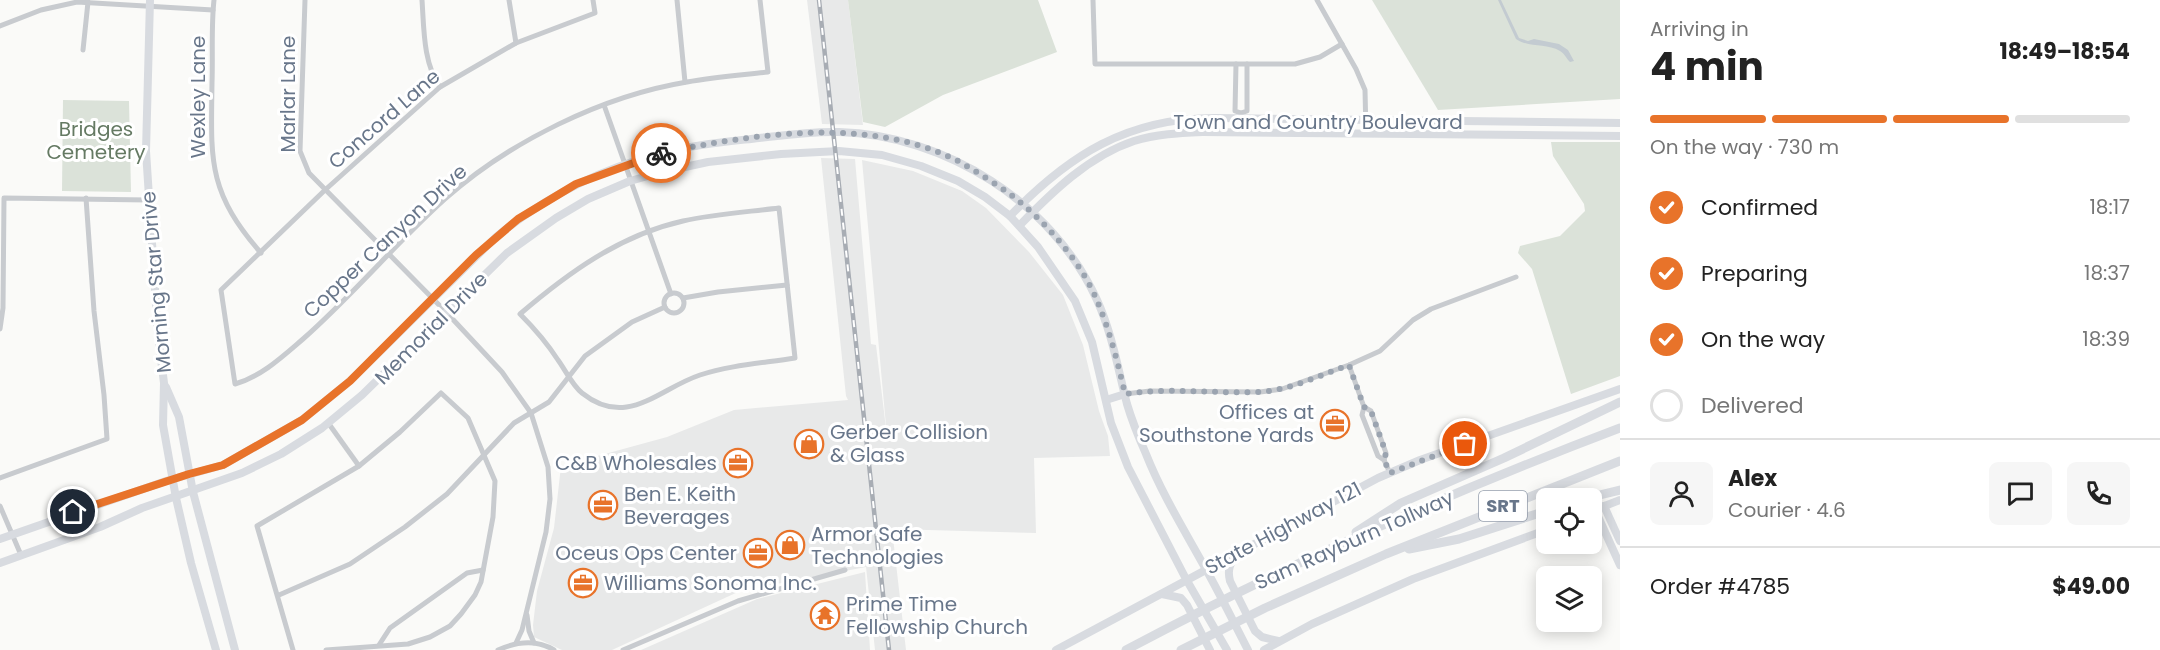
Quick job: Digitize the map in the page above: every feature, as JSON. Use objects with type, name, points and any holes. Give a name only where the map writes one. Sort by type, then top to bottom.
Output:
[{"type":"highway","points":[[1333,547],[1401,503],[1504,458],[1620,402]]},
{"type":"highway","name":"Sam Rayburn Tollway","points":[[1126,650],[1333,547],[1437,501],[1620,428]]},
{"type":"highway","name":"Sam Rayburn Tollway","points":[[1183,649],[1265,608],[1386,554],[1620,461]]},
{"type":"highway","points":[[1602,494],[1620,490]]},
{"type":"highway","points":[[1386,554],[1459,539],[1536,514]]},
{"type":"main road","name":"Morning Star Drive","points":[[149,3],[146,151],[158,334],[164,383],[163,425],[171,479],[191,563],[216,650]]},
{"type":"main road","name":"Town and Country Boulevard","points":[[1010,216],[1051,177],[1093,147],[1127,132],[1162,122],[1241,116],[1366,121],[1620,123]]},
{"type":"main road","points":[[1225,119],[1225,132]]},
{"type":"main road","name":"Memorial Drive","points":[[0,539],[171,479],[223,465],[302,420],[350,381],[476,255],[518,219],[576,184],[658,154],[705,144],[780,135],[838,132],[900,141],[959,162],[1022,203],[1060,241],[1098,301],[1116,356],[1125,394],[1147,458],[1248,650]]},
{"type":"main road","points":[[1127,132],[1131,143]]},
{"type":"main road","name":"Town and Country Boulevard","points":[[1020,225],[1069,178],[1094,161],[1131,143],[1164,135],[1225,132],[1620,136]]},
{"type":"main road","name":"Memorial Drive","points":[[0,563],[100,527],[142,508],[193,492],[262,464],[329,424],[393,366],[412,344],[507,253],[530,235],[588,199],[630,181],[708,162],[781,154],[839,151],[882,155],[921,166],[958,181],[985,197],[1020,225],[1055,269],[1075,301],[1092,342],[1111,423],[1128,467],[1186,579],[1227,650]]},
{"type":"main road","name":"Morning Star Drive","points":[[164,383],[179,417],[193,492],[235,650]]},
{"type":"main road","name":"State Highway 121","points":[[1056,650],[1348,493],[1390,473],[1420,460],[1620,389]]},
{"type":"main road","points":[[1106,400],[1125,394]]},
{"type":"main road","points":[[1609,538],[1619,538],[1604,506],[1620,500]]},
{"type":"main road","points":[[1602,526],[1620,566]]},
{"type":"main road","points":[[1264,650],[1312,624],[1413,579],[1536,534]]},
{"type":"main road","points":[[1238,553],[1230,564],[1228,572],[1230,580],[1255,631],[1262,638],[1279,642]]},
{"type":"main road","points":[[1160,593],[1181,598],[1187,605],[1210,650]]},
{"type":"street","name":"Wexley Lane","points":[[214,0],[212,156],[215,175],[220,192],[234,220],[261,253]]},
{"type":"street","name":"Marlar Lane","points":[[305,0],[300,151],[305,166],[325,190],[433,298],[502,372],[531,413],[548,467],[550,499],[546,532],[527,611],[516,644]]},
{"type":"street","points":[[422,0],[428,60],[433,77],[440,87]]},
{"type":"street","points":[[509,0],[516,43]]},
{"type":"street","name":"Concord Lane","points":[[235,384],[221,290],[325,190],[440,87],[516,43],[595,13],[593,0]]},
{"type":"street","points":[[677,0],[685,82]]},
{"type":"street","name":"Copper Canyon Drive","points":[[235,384],[258,374],[321,323],[445,199],[491,163],[555,125],[604,105],[685,82],[768,72],[760,0]]},
{"type":"street","points":[[1093,0],[1095,64],[1295,64],[1320,57],[1342,45]]},
{"type":"street","points":[[1317,0],[1356,69],[1365,90],[1366,134]]},
{"type":"street","points":[[0,26],[53,6],[88,1],[149,3],[213,10]]},
{"type":"street","points":[[83,50],[88,1]]},
{"type":"street","points":[[1236,64],[1235,111],[1241,116],[1247,111],[1247,64]]},
{"type":"street","points":[[604,105],[671,294]]},
{"type":"street","points":[[0,329],[3,308],[4,198],[148,200]]},
{"type":"street","points":[[0,478],[107,440],[86,198]]},
{"type":"street","points":[[779,208],[795,358],[699,375],[648,402],[631,407],[611,408],[594,402],[580,392],[540,335],[520,314],[558,281],[605,251],[649,231],[682,221],[779,208]]},
{"type":"street","points":[[1125,394],[1150,391],[1260,392],[1282,389],[1349,365],[1380,351],[1413,320],[1431,309],[1516,277]]},
{"type":"street","points":[[683,298],[787,285]]},
{"type":"street","points":[[671,294],[678,294],[683,298],[684,306],[680,312],[670,312],[665,307],[666,297],[671,294]]},
{"type":"street","points":[[279,595],[350,564],[405,527],[447,494],[514,423],[549,402],[585,356],[632,322],[665,307]]},
{"type":"street","points":[[1349,365],[1364,407],[1371,411],[1386,453],[1384,460],[1390,473]]},
{"type":"street","points":[[293,650],[279,595],[257,526],[359,466],[400,432],[441,393],[468,418],[495,481],[494,517],[483,570],[475,595],[450,626],[430,637],[408,644],[326,650]]},
{"type":"street","points":[[329,424],[359,466]]},
{"type":"street","points":[[0,506],[21,555]]},
{"type":"street","points":[[379,645],[390,628],[467,573],[483,570]]},
{"type":"street","points":[[623,650],[738,601],[845,570]]},
{"type":"street","points":[[527,611],[529,631],[534,643]]},
{"type":"street","points":[[498,650],[516,644],[534,643],[554,650]]},
{"type":"shaded area","points":[[807,0],[848,0],[863,125],[822,124]]},
{"type":"shaded area","points":[[1498,0],[1501,0],[1519,38],[1559,44],[1568,50],[1574,61],[1570,62],[1555,49],[1526,44],[1516,39]]},
{"type":"shaded area","points":[[821,158],[855,159],[871,344],[876,345],[887,437],[862,160],[913,171],[962,191],[986,208],[1029,252],[1063,295],[1083,345],[1099,411],[1108,436],[1110,456],[1034,458],[1036,533],[892,529],[906,650],[875,650],[866,567],[740,591],[612,650],[562,650],[534,637],[537,591],[554,528],[561,466],[667,437],[734,410],[848,400]]},
{"type":"shaded area","points":[[865,572],[870,650],[641,650],[757,599]]},
{"type":"green space","points":[[848,0],[1038,0],[1057,52],[943,95],[885,127],[863,122]]},
{"type":"green space","points":[[1372,0],[1620,0],[1620,99],[1438,110]]},
{"type":"green space","name":"Bridges Cemetery","points":[[63,100],[129,101],[131,192],[62,191]]},
{"type":"green space","points":[[1551,142],[1620,142],[1620,376],[1571,394],[1532,269],[1518,253],[1520,246],[1560,236],[1585,211],[1584,204],[1553,156]]},
{"type":"railway","points":[[819,0],[889,650]]},
{"type":"way so far","points":[[661,153],[705,144],[780,135],[838,132],[900,141],[930,150],[959,162],[991,181],[1022,203],[1060,241],[1098,301],[1116,356],[1125,394],[1150,391],[1260,392],[1282,389],[1349,365],[1364,407],[1371,411],[1386,453],[1384,460],[1390,473],[1465,444]]},
{"type":"place","name":"Offices at Southstone Yards","points":[[1335,424]]},
{"type":"place","name":"Gerber Collision & Glass","points":[[809,444]]},
{"type":"place","name":"C&B Wholesales","points":[[738,463]]},
{"type":"place","name":"Ben E. Keith Beverages","points":[[603,505]]},
{"type":"place","name":"Armor Safe Technologies","points":[[790,545]]},
{"type":"place","name":"Oceus Ops Center","points":[[758,553]]},
{"type":"place","name":"Williams Sonoma Inc.","points":[[583,583]]},
{"type":"place","name":"Prime Time Fellowship Church","points":[[825,615]]},
{"type":"route","points":[[73,512],[223,465],[302,420],[350,381],[476,255],[518,219],[576,184],[661,153]]}]
